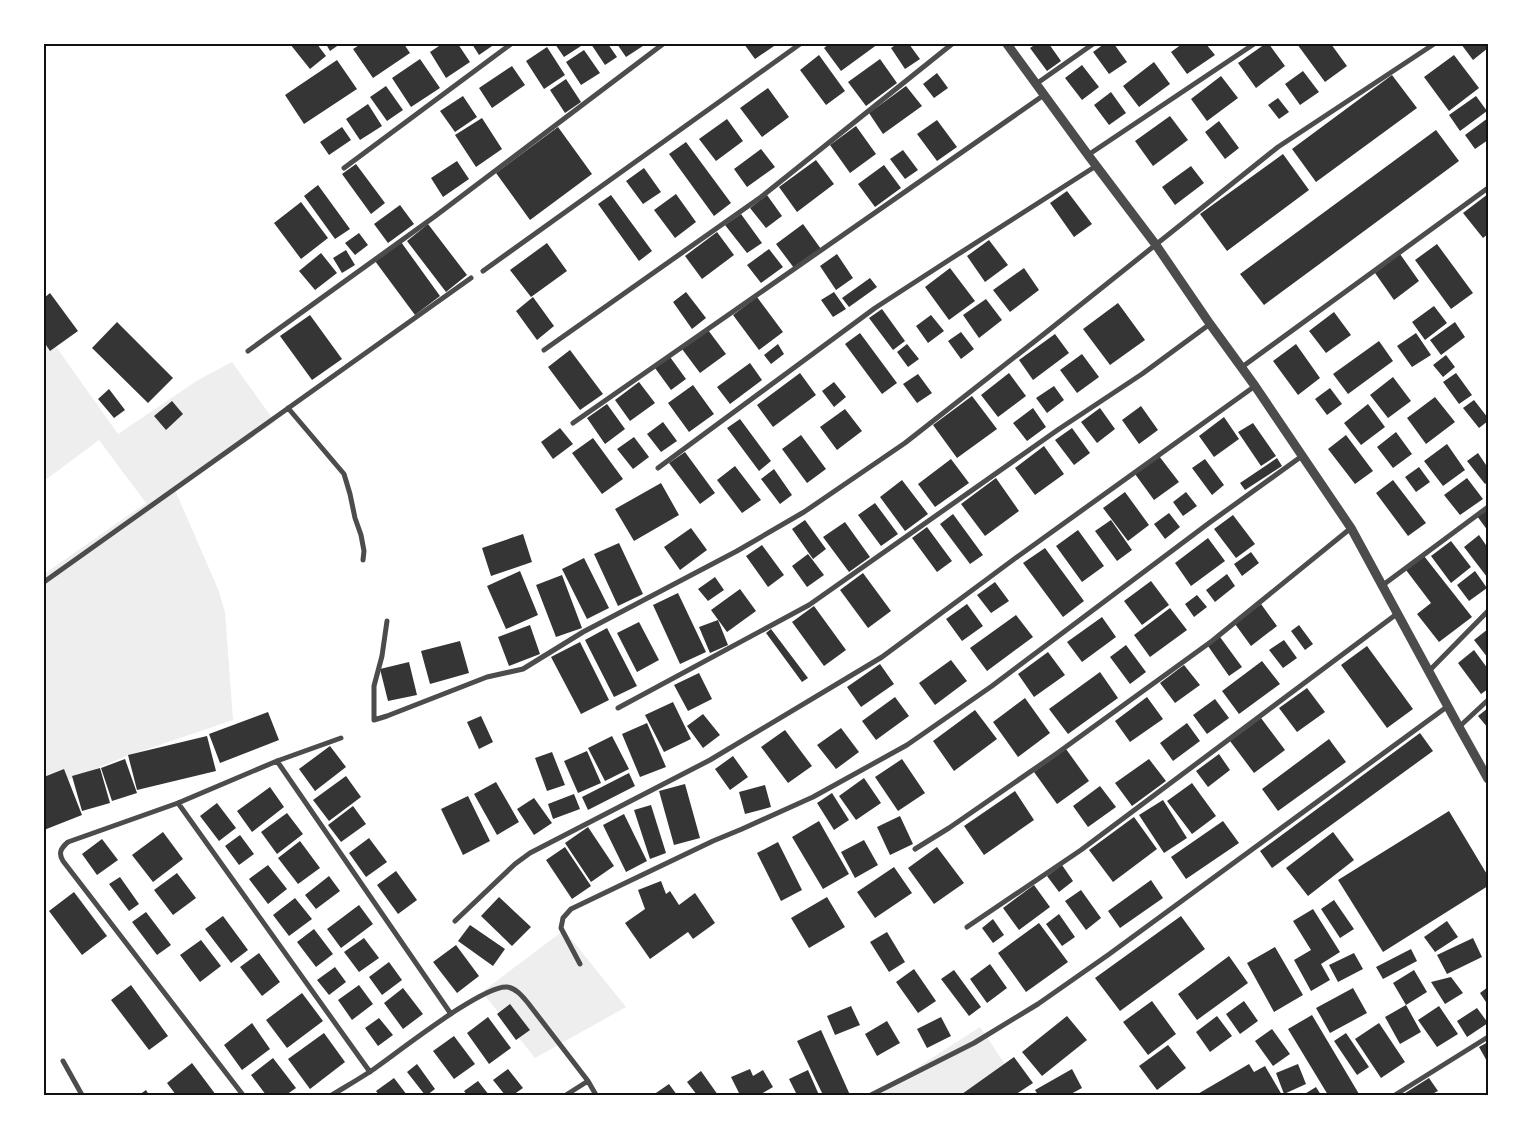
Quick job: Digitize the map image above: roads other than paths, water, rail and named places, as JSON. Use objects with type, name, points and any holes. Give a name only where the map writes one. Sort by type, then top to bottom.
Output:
[{"type":"street","points":[[344,168],[511,44]]},
{"type":"street","points":[[248,351],[434,217],[663,44]]},
{"type":"street","points":[[483,271],[800,44]]},
{"type":"street","points":[[544,350],[761,197],[952,44]]},
{"type":"street","points":[[1008,44],[1156,245],[1242,367],[1351,528],[1488,779]]},
{"type":"street","points":[[1036,84],[1093,44]]},
{"type":"street","points":[[1088,155],[1254,44]]},
{"type":"street","points":[[387,621],[382,656],[374,686],[374,720],[405,710],[487,677],[523,669],[582,632],[736,551],[804,512],[905,443],[1278,147],[1434,44]]},
{"type":"street","points":[[573,423],[1044,95]]},
{"type":"street","points":[[658,468],[875,308],[1096,166]]},
{"type":"street","points":[[1242,367],[1488,188]]},
{"type":"street","points":[[44,582],[471,278]]},
{"type":"street","points":[[618,708],[809,605],[1050,435],[1142,374],[1210,324]]},
{"type":"street","points":[[455,920],[515,864],[530,853],[710,760],[882,658],[1017,557],[1255,386]]},
{"type":"street","points":[[288,408],[344,474],[361,535],[364,560]]},
{"type":"street","points":[[580,964],[561,928],[563,918],[571,908],[713,841],[813,797],[907,745],[992,686],[1201,529],[1302,456]]},
{"type":"street","points":[[1382,585],[1488,507]]},
{"type":"street","points":[[915,849],[949,828],[1056,754],[1212,641],[1351,528]]},
{"type":"street","points":[[1430,671],[1488,611]]},
{"type":"street","points":[[967,927],[1081,850],[1398,613]]},
{"type":"street","points":[[1459,728],[1488,700]]},
{"type":"street","points":[[871,1095],[974,1044],[1046,998],[1108,956],[1448,706]]},
{"type":"street","points":[[243,1095],[63,861],[60,852],[62,847],[68,842],[178,803],[277,761],[341,738]]},
{"type":"street","points":[[277,761],[451,1014]]},
{"type":"street","points":[[178,803],[370,1072]]},
{"type":"street","points":[[332,1095],[370,1072],[451,1014],[485,993],[498,988],[510,987],[528,1003],[588,1081],[596,1095]]},
{"type":"street","points":[[1395,1095],[1488,1037]]},
{"type":"street","points":[[63,1061],[82,1095]]},
{"type":"street","points":[[566,1095],[588,1081]]}]
